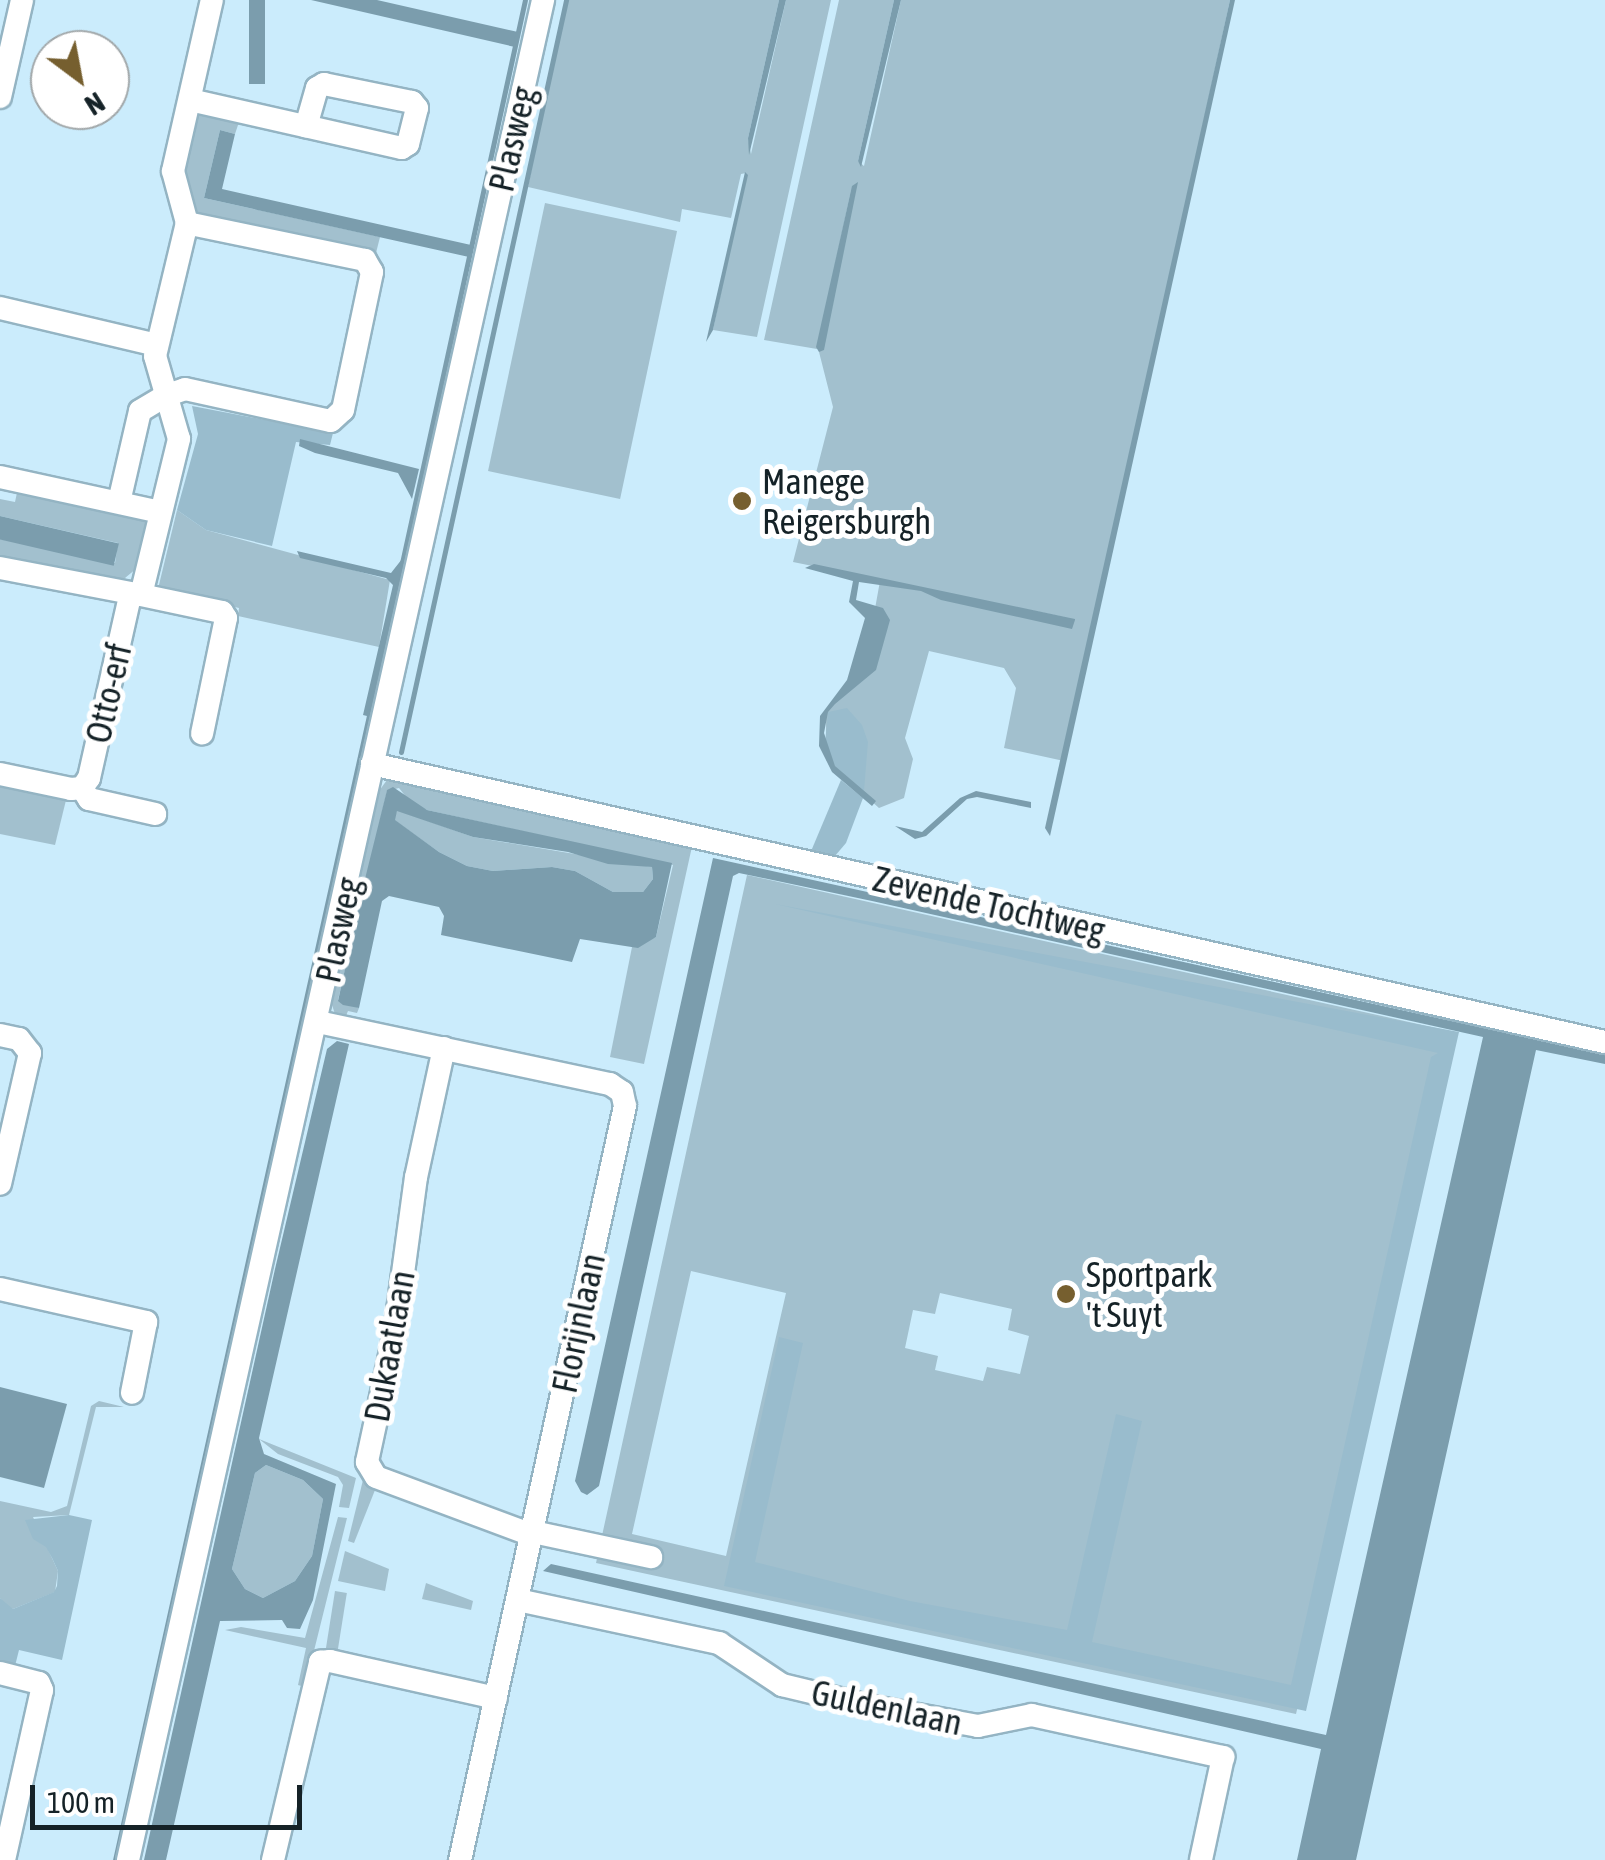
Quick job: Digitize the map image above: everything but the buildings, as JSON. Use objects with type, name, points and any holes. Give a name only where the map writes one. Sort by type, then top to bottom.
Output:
[{"type":"street","points":[[0,97],[22,0]]},
{"type":"street","points":[[0,308],[158,345],[187,223],[173,172],[212,0]]},
{"type":"street","name":"Plasweg","points":[[128,1860],[543,0]]},
{"type":"street","points":[[190,100],[402,148],[408,144],[416,108],[412,102],[324,84],[317,88],[306,126]]},
{"type":"street","points":[[119,502],[140,411],[166,396],[185,389],[331,421],[343,410],[372,272],[364,260],[187,223]]},
{"type":"street","name":"Otto-erf","points":[[82,788],[89,778],[179,439],[156,370],[158,345]]},
{"type":"street","points":[[0,477],[160,512]]},
{"type":"street","points":[[0,568],[222,612],[226,618],[202,734]]},
{"type":"street","name":"Zevende Tochtweg","points":[[372,764],[1605,1042]]},
{"type":"street","name":"Otto-erf","points":[[0,774],[82,788],[90,799],[155,814]]},
{"type":"street","name":"Florijnlaan","points":[[318,1022],[610,1084],[622,1092],[624,1106],[460,1860]]},
{"type":"street","points":[[0,1035],[19,1039],[30,1053],[0,1184]]},
{"type":"street","name":"Dukaatlaan","points":[[444,1048],[416,1177],[394,1332],[367,1462],[376,1477],[533,1533],[651,1557]]},
{"type":"street","points":[[0,1289],[146,1322],[132,1393]]},
{"type":"street","name":"Guldenlaan","points":[[518,1600],[718,1643],[782,1685],[868,1706],[978,1726],[1032,1715],[1223,1756],[1201,1860]]},
{"type":"street","points":[[273,1860],[320,1662],[496,1698]]},
{"type":"street","points":[[0,1673],[39,1682],[42,1690],[4,1860]]},
{"type":"shaded area","points":[[249,0],[265,0],[265,84],[249,84]]},
{"type":"shaded area","points":[[311,0],[377,0],[518,32],[515,47]]},
{"type":"shaded area","points":[[565,0],[779,0],[748,138],[751,154],[786,0],[831,0],[757,337],[713,330],[746,173],[741,174],[731,218],[682,209],[680,222],[528,187]]},
{"type":"shaded area","points":[[779,0],[786,0],[749,155],[748,138]]},
{"type":"shaded area","points":[[839,0],[894,0],[858,161],[864,166],[901,0],[1230,0],[1064,761],[1004,748],[1016,688],[1004,668],[929,651],[905,738],[913,759],[904,798],[879,808],[826,760],[826,709],[865,664],[880,581],[1074,619],[793,562],[833,407],[819,352],[852,186],[817,349],[764,340]]},
{"type":"shaded area","points":[[894,0],[901,0],[861,167],[858,161]]},
{"type":"shaded area","points":[[1230,0],[1235,0],[1050,836],[1045,828]]},
{"type":"shaded area","points":[[198,110],[240,119],[235,134],[220,130],[204,198],[380,237],[376,253],[194,214],[184,178]]},
{"type":"shaded area","points":[[220,130],[235,134],[222,189],[471,245],[469,257],[204,198]]},
{"type":"shaded area","points":[[745,172],[748,175],[713,330],[706,342]]},
{"type":"shaded area","points":[[858,182],[824,350],[819,352],[816,347],[852,186]]},
{"type":"shaded area","points":[[545,203],[677,231],[620,499],[488,471]]},
{"type":"shaded area","points":[[192,406],[333,433],[330,445],[296,442],[272,546],[206,530],[177,510],[198,434]]},
{"type":"shaded area","points":[[300,439],[419,469],[412,499],[398,473],[315,453],[299,446]]},
{"type":"shaded area","points":[[18,488],[36,492],[35,497],[43,499],[46,494],[143,516],[147,522],[137,568],[125,578],[115,579],[0,559],[0,539],[115,563],[118,543],[0,516],[0,499],[15,502]]},
{"type":"shaded area","points":[[177,510],[206,530],[390,580],[379,647],[238,616],[239,608],[158,589]]},
{"type":"shaded area","points":[[0,516],[119,543],[114,566],[0,540]]},
{"type":"shaded area","points":[[297,551],[391,573],[402,559],[406,562],[371,717],[363,715],[393,585],[386,578],[300,558]]},
{"type":"shaded area","points":[[814,564],[1075,620],[1072,629],[941,600],[921,591],[859,582],[856,600],[883,608],[890,620],[876,670],[828,712],[824,733],[835,766],[876,801],[872,806],[832,772],[819,746],[820,716],[847,680],[865,618],[849,602],[853,581],[805,568]]},
{"type":"shaded area","points":[[847,708],[862,725],[868,742],[864,791],[835,766],[825,743],[828,712]]},
{"type":"shaded area","points":[[403,779],[693,842],[644,1064],[610,1057],[632,947],[656,937],[673,865],[427,810],[411,803],[399,788],[387,791],[338,1000],[359,1008],[357,1013],[348,1011],[345,1018],[335,1014],[330,999],[376,795],[387,780]]},
{"type":"shaded area","points":[[841,780],[863,798],[846,843],[829,863],[809,856]]},
{"type":"shaded area","points":[[0,784],[67,796],[55,845],[0,834]]},
{"type":"shaded area","points":[[393,787],[427,810],[672,863],[656,937],[638,948],[580,939],[572,962],[441,935],[444,916],[439,907],[389,896],[382,901],[359,1008],[343,1005],[338,1001],[387,790]],"holes":[[[397,811],[473,837],[568,852],[608,864],[652,867],[653,879],[643,892],[613,892],[575,871],[552,867],[493,871],[467,866],[439,852],[395,820]]]},
{"type":"shaded area","points":[[976,791],[1031,802],[1031,808],[977,797],[967,799],[926,836],[915,839],[895,826],[922,832],[960,798]]},
{"type":"shaded area","points":[[397,810],[473,837],[652,867],[653,879],[643,892],[613,892],[575,871],[552,867],[493,871],[467,866],[439,852],[394,820]]},
{"type":"shaded area","points":[[713,858],[1605,1055],[1605,1064],[1536,1050],[1356,1860],[1297,1860],[1321,1749],[543,1571],[551,1564],[1326,1735],[1483,1037],[872,901],[739,873],[733,876],[599,1486],[587,1495],[575,1481]]},
{"type":"shaded area","points":[[747,875],[1454,1032],[1296,1714],[596,1563]],"holes":[[[691,1271],[786,1293],[726,1556],[632,1534]],[[940,1293],[1012,1309],[1008,1330],[1029,1336],[1020,1374],[987,1367],[983,1381],[935,1370],[938,1356],[905,1348],[913,1310],[935,1314]]]},
{"type":"shaded area","points":[[775,904],[1459,1032],[1306,1711],[724,1586],[779,1337],[803,1343],[755,1562],[910,1601],[1067,1630],[1116,1414],[1142,1421],[1092,1642],[1291,1685],[1431,1057],[1438,1053]]},
{"type":"shaded area","points":[[337,1041],[349,1044],[259,1438],[264,1454],[336,1484],[313,1600],[300,1629],[287,1628],[282,1620],[220,1621],[166,1860],[144,1860],[275,1269],[327,1049]],"holes":[[[266,1465],[303,1480],[323,1499],[312,1556],[295,1581],[263,1598],[245,1589],[232,1569],[255,1473]]]},
{"type":"shaded area","points":[[0,1387],[67,1404],[44,1488],[0,1477]]},
{"type":"shaded area","points":[[99,1401],[124,1407],[96,1407],[69,1515],[33,1517],[58,1571],[55,1592],[13,1609],[6,1606],[0,1598],[0,1501],[51,1512],[67,1506],[91,1406]]},
{"type":"shaded area","points":[[259,1439],[356,1478],[349,1508],[339,1507],[343,1485],[338,1477],[278,1454]]},
{"type":"shaded area","points":[[266,1465],[303,1480],[323,1499],[312,1556],[295,1581],[263,1598],[245,1589],[232,1569],[255,1473]]},
{"type":"shaded area","points":[[363,1480],[377,1485],[354,1543],[348,1541]]},
{"type":"shaded area","points":[[69,1515],[92,1520],[62,1660],[19,1650],[15,1666],[0,1665],[0,1598],[13,1609],[54,1592],[57,1586],[58,1571],[52,1558],[46,1547],[33,1539],[25,1520]]},
{"type":"shaded area","points":[[338,1517],[347,1518],[305,1687],[298,1685],[306,1648],[225,1630],[241,1627],[305,1638]]},
{"type":"shaded area","points":[[345,1551],[389,1569],[385,1591],[338,1581]]},
{"type":"shaded area","points":[[426,1583],[473,1601],[471,1610],[422,1599]]},
{"type":"shaded area","points":[[335,1591],[347,1593],[337,1654],[325,1652]]},
{"type":"waterway","points":[[402,563],[525,0]]},
{"type":"waterway","points":[[401,752],[566,0]]},
{"type":"waterway","points":[[115,1860],[370,711]]},
{"type":"place","name":"Manege Reigersburgh","points":[[742,501]]},
{"type":"place","name":"Sportpark 't Suyt","points":[[1066,1294]]}]
